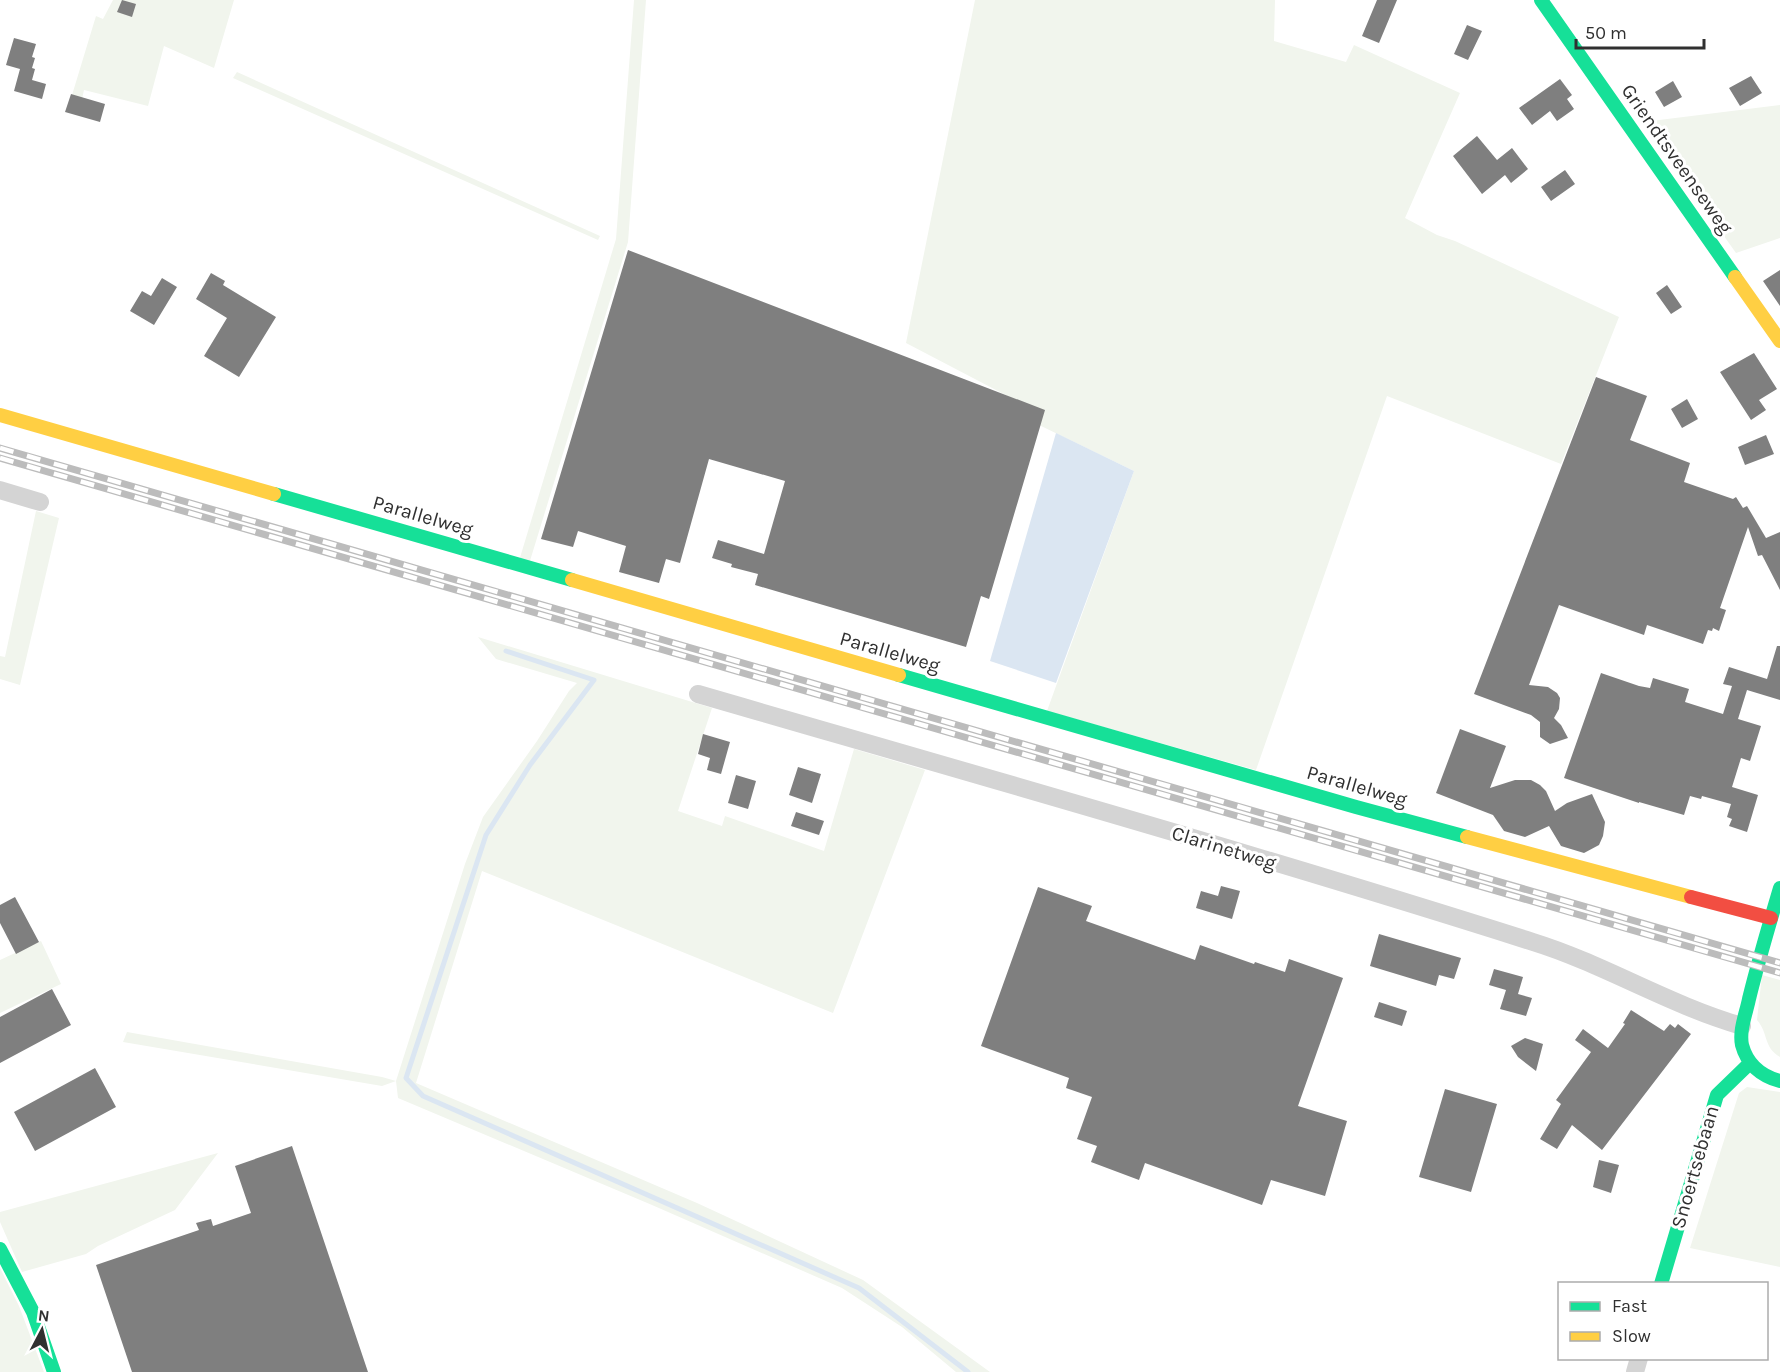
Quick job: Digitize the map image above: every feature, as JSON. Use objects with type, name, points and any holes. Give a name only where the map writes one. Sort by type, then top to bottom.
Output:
[{"type":"street","name":"Griendtsveenseweg","points":[[1541,0],[1775,324],[1780,341]]},
{"type":"street","name":"Parallelweg","points":[[0,415],[1356,807],[1771,918]]},
{"type":"street","points":[[0,490],[40,501]]},
{"type":"street","name":"Clarinetweg","points":[[698,694],[1125,818],[1519,937],[1623,976],[1706,1016],[1742,1026]]},
{"type":"street","points":[[1780,888],[1742,1026],[1741,1042],[1750,1063],[1760,1074],[1780,1081]]},
{"type":"street","name":"Snoertsebaan","points":[[1662,1282],[1716,1095],[1750,1063]]},
{"type":"street","points":[[0,1249],[33,1312],[54,1372]]},
{"type":"shaded area","points":[[113,0],[234,0],[214,68],[164,46],[148,106],[84,90],[80,108],[69,105],[96,16],[103,19]]},
{"type":"shaded area","points":[[634,0],[646,0],[628,242],[529,564],[519,561],[616,239]]},
{"type":"shaded area","points":[[975,0],[1275,0],[1274,41],[1346,62],[1354,45],[1460,93],[1405,218],[1437,235],[1455,241],[1619,317],[1561,464],[1387,396],[1256,770],[1047,711],[1134,471],[1039,425],[1042,414],[906,343]]},
{"type":"shaded area","points":[[237,72],[600,236],[598,240],[233,78]]},
{"type":"shaded area","points":[[1780,105],[1780,238],[1736,253],[1643,122]]},
{"type":"shaded area","points":[[1056,433],[1134,471],[1056,683],[990,661]]},
{"type":"shaded area","points":[[36,511],[59,518],[20,685],[0,679],[0,656],[5,657]]},
{"type":"shaded area","points":[[478,637],[712,708],[678,811],[722,826],[725,816],[824,851],[854,749],[925,770],[833,1013],[482,871],[416,1083],[697,1203],[863,1280],[990,1372],[956,1372],[902,1327],[842,1288],[398,1098],[396,1081],[465,864],[483,817],[569,691],[577,683],[496,659]]},
{"type":"shaded area","points":[[41,941],[61,984],[0,1013],[0,960]]},
{"type":"shaded area","points":[[1762,975],[1780,980],[1780,1057],[1768,1045],[1757,1020]]},
{"type":"shaded area","points":[[127,1032],[396,1081],[382,1086],[123,1042]]},
{"type":"shaded area","points":[[1747,1087],[1780,1092],[1780,1267],[1690,1248],[1739,1093]]},
{"type":"shaded area","points":[[218,1153],[175,1210],[98,1246],[86,1254],[22,1272],[0,1222],[0,1212]]},
{"type":"shaded area","points":[[0,1268],[19,1306],[44,1372],[0,1372]]},
{"type":"building","points":[[122,0],[136,4],[132,17],[117,12]]},
{"type":"building","points":[[1377,0],[1397,0],[1379,43],[1362,36]]},
{"type":"building","points":[[1467,25],[1482,31],[1468,60],[1454,54]]},
{"type":"building","points":[[14,38],[36,44],[32,57],[35,58],[32,68],[35,69],[32,80],[46,84],[42,99],[14,91],[20,69],[6,65]]},
{"type":"building","points":[[1751,76],[1762,93],[1740,106],[1729,88]]},
{"type":"building","points":[[1560,79],[1572,95],[1567,99],[1574,109],[1557,121],[1550,111],[1532,125],[1519,108]]},
{"type":"building","points":[[1673,81],[1682,97],[1664,107],[1655,92]]},
{"type":"building","points":[[71,94],[105,104],[100,122],[65,112]]},
{"type":"building","points":[[1477,136],[1497,160],[1512,148],[1528,169],[1511,183],[1505,175],[1482,194],[1453,156]]},
{"type":"building","points":[[1565,170],[1575,184],[1551,201],[1541,187]]},
{"type":"building","points":[[628,250],[1045,410],[989,599],[981,596],[966,647],[755,585],[758,574],[731,567],[732,564],[712,558],[718,540],[764,554],[785,481],[709,459],[680,563],[666,559],[659,583],[619,572],[626,546],[578,531],[573,547],[541,539]]},
{"type":"building","points":[[1780,270],[1780,306],[1763,281]]},
{"type":"building","points":[[211,273],[225,281],[223,285],[276,317],[239,377],[204,356],[227,318],[196,299]]},
{"type":"building","points":[[162,278],[177,287],[154,325],[130,311],[142,291],[151,296]]},
{"type":"building","points":[[1667,285],[1682,307],[1671,314],[1656,293]]},
{"type":"building","points":[[1754,353],[1777,389],[1759,400],[1766,410],[1751,420],[1720,372]]},
{"type":"building","points":[[1596,377],[1647,396],[1630,440],[1690,463],[1684,482],[1733,499],[1736,497],[1743,508],[1747,506],[1766,538],[1780,532],[1780,590],[1762,555],[1758,556],[1748,527],[1720,608],[1726,610],[1719,631],[1713,628],[1712,631],[1708,630],[1703,644],[1647,625],[1644,635],[1559,605],[1529,685],[1548,687],[1560,698],[1559,709],[1554,718],[1568,738],[1550,744],[1540,737],[1540,722],[1531,715],[1474,694]]},
{"type":"building","points":[[1687,399],[1698,419],[1682,428],[1671,409]]},
{"type":"building","points":[[1766,435],[1774,454],[1745,465],[1738,447]]},
{"type":"building","points":[[1777,646],[1780,646],[1780,700],[1747,690],[1738,719],[1761,726],[1750,761],[1741,758],[1732,787],[1758,795],[1747,832],[1729,826],[1732,819],[1727,817],[1731,804],[1702,796],[1701,799],[1690,796],[1684,815],[1564,778],[1601,673],[1650,688],[1653,678],[1689,689],[1685,702],[1723,714],[1732,686],[1723,684],[1729,667],[1767,679]]},
{"type":"building","points":[[1460,729],[1506,746],[1490,788],[1515,780],[1531,780],[1546,791],[1555,811],[1567,803],[1592,794],[1605,822],[1599,845],[1584,853],[1561,846],[1549,826],[1525,837],[1504,831],[1493,815],[1436,793]]},
{"type":"building","points":[[703,734],[730,742],[721,774],[707,770],[710,758],[698,754]]},
{"type":"building","points":[[798,767],[821,774],[812,803],[789,795]]},
{"type":"building","points":[[736,775],[756,781],[748,809],[728,803]]},
{"type":"building","points":[[796,812],[824,821],[819,835],[791,826]]},
{"type":"building","points":[[1221,886],[1240,891],[1232,919],[1196,908],[1201,891],[1218,896]]},
{"type":"building","points":[[1038,887],[1092,906],[1086,921],[1195,960],[1200,945],[1285,972],[1289,959],[1343,978],[1298,1106],[1347,1121],[1325,1196],[1271,1180],[1262,1205],[1145,1163],[1139,1180],[1091,1162],[1097,1146],[1077,1139],[1092,1097],[1066,1088],[1069,1078],[981,1046]]},
{"type":"building","points":[[15,897],[39,942],[16,954],[0,923],[0,905]]},
{"type":"building","points":[[1379,934],[1461,958],[1454,979],[1439,975],[1436,986],[1370,966]]},
{"type":"building","points":[[1494,969],[1523,977],[1518,994],[1532,998],[1526,1016],[1500,1009],[1506,990],[1489,985]]},
{"type":"building","points":[[52,989],[71,1025],[0,1063],[0,1017]]},
{"type":"building","points":[[1379,1002],[1407,1011],[1402,1026],[1374,1017]]},
{"type":"building","points":[[1631,1010],[1664,1031],[1670,1024],[1675,1028],[1678,1024],[1691,1034],[1602,1150],[1572,1125],[1557,1149],[1540,1139],[1561,1104],[1556,1100],[1591,1052],[1575,1040],[1583,1029],[1608,1048],[1625,1024],[1623,1023]]},
{"type":"building","points":[[1525,1038],[1543,1044],[1536,1071],[1518,1057],[1511,1046]]},
{"type":"building","points":[[95,1068],[116,1107],[35,1151],[14,1112]]},
{"type":"building","points":[[1445,1089],[1497,1104],[1471,1192],[1419,1177]]},
{"type":"building","points":[[292,1146],[368,1372],[132,1372],[96,1265],[199,1230],[196,1223],[211,1219],[213,1226],[251,1213],[235,1166]]},
{"type":"building","points":[[1599,1160],[1619,1165],[1611,1193],[1593,1187]]},
{"type":"waterway","points":[[506,651],[594,680],[530,765],[486,835],[406,1078],[423,1096],[859,1288],[968,1372]]},
{"type":"railway","points":[[0,448],[1780,963]]},
{"type":"railway","points":[[0,458],[1780,973]]},
{"type":"traffic: fast","points":[[1541,0],[1735,277]]},
{"type":"traffic: fast","points":[[274,494],[572,580]]},
{"type":"traffic: fast","points":[[899,675],[1467,837]]},
{"type":"traffic: fast","points":[[1780,888],[1752,985],[1741,1034],[1744,1052],[1751,1063],[1767,1076],[1780,1081]]},
{"type":"traffic: fast","points":[[1662,1282],[1717,1095],[1750,1063]]},
{"type":"traffic: fast","points":[[0,1249],[33,1312],[54,1372]]},
{"type":"traffic: slow","points":[[1735,277],[1780,341]]},
{"type":"traffic: slow","points":[[0,415],[274,494]]},
{"type":"traffic: slow","points":[[572,580],[899,675]]},
{"type":"traffic: slow","points":[[1467,837],[1691,897]]},
{"type":"traffic: jam","points":[[1691,897],[1771,918]]}]
